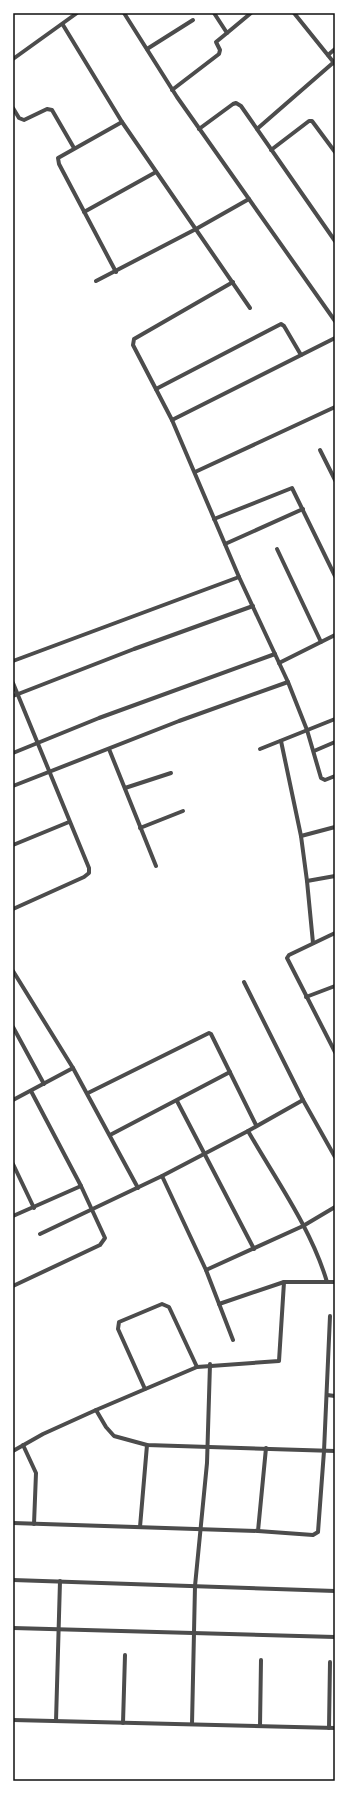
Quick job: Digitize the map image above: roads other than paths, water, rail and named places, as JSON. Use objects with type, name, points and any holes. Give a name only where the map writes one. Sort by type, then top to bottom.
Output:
[{"type":"street","points":[[13,60],[78,13]]},
{"type":"street","points":[[124,13],[172,90],[198,128],[335,321]]},
{"type":"street","points":[[214,13],[226,33]]},
{"type":"street","points":[[172,90],[219,54],[220,50],[216,42],[251,13]]},
{"type":"street","points":[[257,129],[334,63],[294,13]]},
{"type":"street","points":[[147,49],[192,20]]},
{"type":"street","points":[[63,25],[122,122],[250,308]]},
{"type":"street","points":[[328,54],[335,49]]},
{"type":"street","points":[[198,128],[233,104],[241,106],[335,242]]},
{"type":"street","points":[[13,108],[19,118],[24,120],[47,109],[52,110],[74,148]]},
{"type":"street","points":[[271,150],[309,121],[312,121],[335,152]]},
{"type":"street","points":[[116,272],[58,161],[60,156],[122,122]]},
{"type":"street","points":[[84,212],[156,172]]},
{"type":"street","points":[[96,281],[116,272],[249,199]]},
{"type":"street","points":[[233,282],[134,338],[133,345],[172,420],[239,577],[288,682],[307,730],[321,778],[325,780],[335,776]]},
{"type":"street","points":[[156,389],[281,324],[284,326],[301,355]]},
{"type":"street","points":[[172,420],[335,338]]},
{"type":"street","points":[[195,472],[335,407]]},
{"type":"street","points":[[320,450],[335,480]]},
{"type":"street","points":[[214,519],[290,488],[294,490],[335,576]]},
{"type":"street","points":[[225,544],[303,509]]},
{"type":"street","points":[[277,548],[321,642]]},
{"type":"street","points":[[13,661],[239,577]]},
{"type":"street","points":[[15,695],[134,649],[253,606]]},
{"type":"street","points":[[279,663],[335,635]]},
{"type":"street","points":[[13,753],[99,718],[275,654]]},
{"type":"street","points":[[13,786],[179,721],[288,682]]},
{"type":"street","points":[[13,683],[15,695],[89,868],[89,873],[84,878],[13,908]]},
{"type":"street","points":[[260,749],[335,718]]},
{"type":"street","points":[[281,741],[301,836],[308,881],[313,943]]},
{"type":"street","points":[[314,751],[335,742]]},
{"type":"street","points":[[109,749],[156,866]]},
{"type":"street","points":[[125,788],[171,773]]},
{"type":"street","points":[[140,828],[183,811]]},
{"type":"street","points":[[13,845],[69,822]]},
{"type":"street","points":[[301,836],[335,827]]},
{"type":"street","points":[[308,881],[335,876]]},
{"type":"street","points":[[335,933],[289,955],[287,958],[335,1052]]},
{"type":"street","points":[[13,971],[88,1093],[138,1188]]},
{"type":"street","points":[[244,982],[303,1100],[335,1157]]},
{"type":"street","points":[[306,997],[335,986]]},
{"type":"street","points":[[13,1027],[44,1084]]},
{"type":"street","points":[[88,1093],[206,1033],[211,1034],[256,1126]]},
{"type":"street","points":[[13,1100],[73,1068]]},
{"type":"street","points":[[110,1135],[230,1072]]},
{"type":"street","points":[[13,1286],[100,1246],[105,1238],[81,1186],[31,1091]]},
{"type":"street","points":[[40,1234],[162,1176],[303,1100]]},
{"type":"street","points":[[177,1101],[254,1249]]},
{"type":"street","points":[[248,1131],[303,1226],[317,1253],[327,1282]]},
{"type":"street","points":[[13,1164],[34,1208]]},
{"type":"street","points":[[162,1176],[206,1270],[233,1340]]},
{"type":"street","points":[[13,1216],[81,1186]]},
{"type":"street","points":[[206,1270],[303,1226],[335,1207]]},
{"type":"street","points":[[219,1304],[284,1282],[335,1282]]},
{"type":"street","points":[[13,1451],[96,1410],[197,1367],[210,1364],[279,1361],[284,1282]]},
{"type":"street","points":[[145,1389],[118,1329],[119,1322],[126,1319],[162,1304],[166,1304],[169,1307],[197,1367]]},
{"type":"street","points":[[13,1523],[258,1531],[313,1535],[318,1532],[324,1451],[330,1316]]},
{"type":"street","points":[[192,1724],[195,1586],[207,1446],[210,1364]]},
{"type":"street","points":[[327,1395],[335,1396]]},
{"type":"street","points":[[96,1410],[106,1427],[114,1436],[147,1445],[335,1451]]},
{"type":"street","points":[[140,1527],[147,1445]]},
{"type":"street","points":[[23,1446],[36,1473],[34,1524]]},
{"type":"street","points":[[258,1531],[266,1448]]},
{"type":"street","points":[[13,1580],[335,1590]]},
{"type":"street","points":[[56,1721],[60,1581]]},
{"type":"street","points":[[13,1628],[335,1637]]},
{"type":"street","points":[[123,1723],[125,1655]]},
{"type":"street","points":[[260,1726],[261,1660]]},
{"type":"street","points":[[329,1728],[330,1662]]},
{"type":"street","points":[[13,1720],[335,1728]]}]
